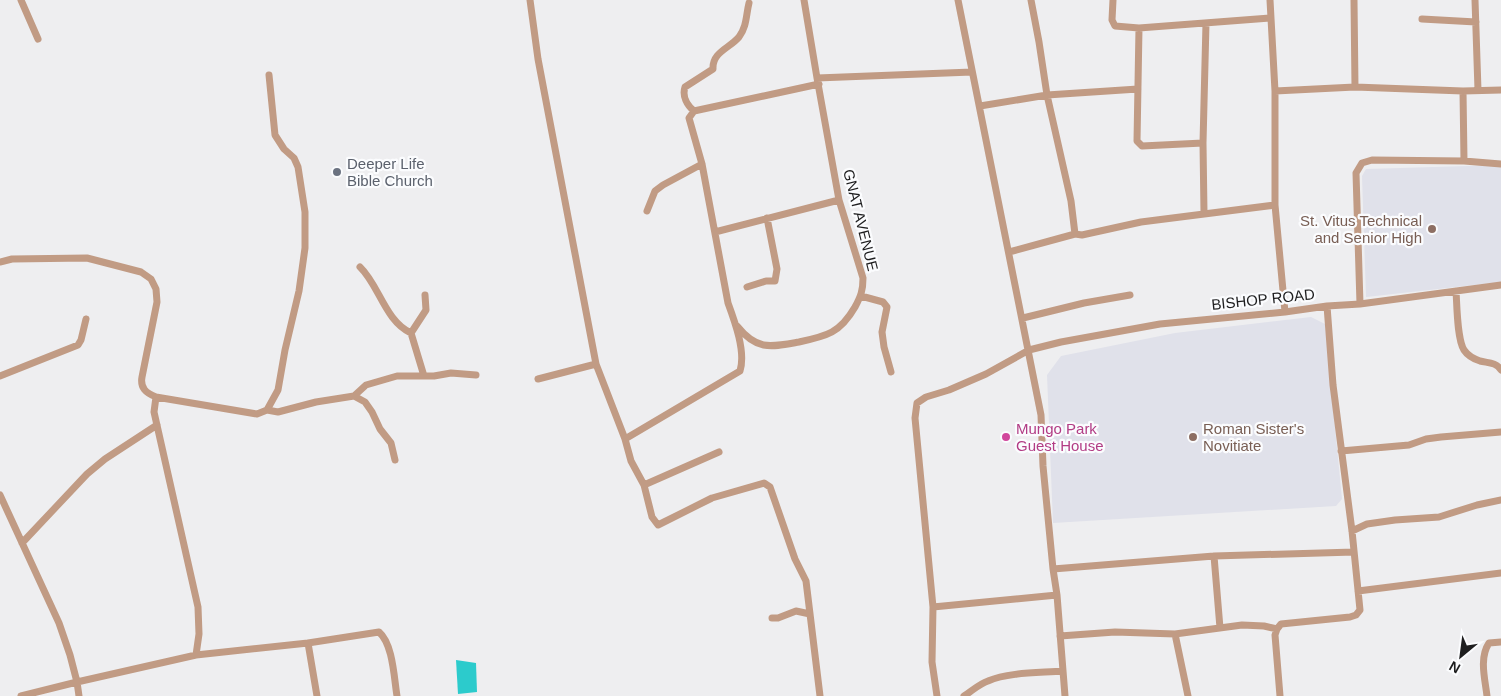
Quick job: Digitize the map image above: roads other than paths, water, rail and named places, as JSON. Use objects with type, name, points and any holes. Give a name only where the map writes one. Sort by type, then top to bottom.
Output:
[{"type":"street","points":[[21,0],[38,39]]},
{"type":"street","points":[[530,0],[538,59],[596,364],[631,461],[644,485],[652,516],[658,525],[712,498],[764,482],[768,484],[795,558],[806,581],[820,696]]},
{"type":"street","name":"GNAT AVENUE","points":[[804,0],[839,200],[863,278],[863,292],[861,296]]},
{"type":"street","points":[[958,0],[1041,415],[1052,569],[1057,595],[1065,696]]},
{"type":"street","points":[[1031,0],[1047,94],[1071,202],[1076,234]]},
{"type":"street","points":[[1113,0],[1111,14],[1113,24],[1138,28],[1270,18]]},
{"type":"street","points":[[1270,0],[1275,91],[1276,205],[1285,312]]},
{"type":"street","points":[[1354,0],[1355,87]]},
{"type":"street","points":[[1475,0],[1478,90]]},
{"type":"street","points":[[694,111],[686,100],[683,92],[685,87],[713,69],[712,62],[720,52],[739,36],[746,24],[749,3]]},
{"type":"street","points":[[1422,19],[1476,22]]},
{"type":"street","points":[[1204,214],[1203,143],[1206,23]]},
{"type":"street","points":[[1138,28],[1137,141],[1142,146],[1203,143]]},
{"type":"street","points":[[625,440],[740,371],[743,363],[736,325],[728,303],[702,164],[689,118],[694,111],[818,81],[972,72]]},
{"type":"street","points":[[267,410],[278,390],[299,291],[305,248],[305,212],[298,167],[294,158],[284,149],[275,135],[269,75]]},
{"type":"street","points":[[1275,91],[1355,87],[1463,91],[1501,90]]},
{"type":"street","points":[[980,106],[1047,94],[1138,89]]},
{"type":"street","points":[[1463,91],[1464,161]]},
{"type":"street","points":[[1360,304],[1356,173],[1362,163],[1372,160],[1464,161],[1501,164]]},
{"type":"street","points":[[647,211],[655,191],[702,164]]},
{"type":"street","points":[[715,232],[839,200]]},
{"type":"street","points":[[1009,252],[1076,234],[1082,235],[1141,222],[1276,205]]},
{"type":"street","points":[[747,287],[766,281],[775,281],[777,269],[767,218]]},
{"type":"street","points":[[0,262],[87,258],[141,272],[151,279],[156,289],[157,302],[141,386],[145,391],[156,397],[257,414],[267,410],[278,412],[316,402],[354,396],[366,385],[397,376],[434,376],[451,373],[476,375]]},
{"type":"street","points":[[360,266],[394,318],[404,330],[411,333]]},
{"type":"street","name":"BISHOP ROAD","points":[[932,608],[915,418],[917,403],[926,397],[949,390],[986,374],[1029,350],[1160,324],[1360,304],[1501,285]]},
{"type":"street","points":[[1456,291],[1460,339],[1463,348],[1468,356],[1480,361],[1493,363],[1499,366],[1501,370]]},
{"type":"street","points":[[424,376],[411,333],[426,310],[425,295]]},
{"type":"street","points":[[1023,318],[1084,303],[1130,295]]},
{"type":"street","points":[[736,325],[747,338],[770,346],[821,338],[835,332],[847,320],[861,296],[883,302],[887,307],[882,332],[891,372]]},
{"type":"street","points":[[1280,696],[1276,629],[1281,624],[1356,615],[1360,610],[1333,385],[1327,306]]},
{"type":"street","points":[[0,376],[78,345],[81,342],[86,319]]},
{"type":"street","points":[[538,379],[596,364]]},
{"type":"street","points":[[354,396],[365,402],[372,412],[380,429],[391,443],[395,460]]},
{"type":"street","points":[[156,397],[154,412],[198,607],[199,634],[196,655]]},
{"type":"street","points":[[22,543],[87,474],[105,459],[157,425]]},
{"type":"street","points":[[1341,451],[1409,445],[1441,437],[1501,432]]},
{"type":"street","points":[[644,485],[719,452]]},
{"type":"street","points":[[0,495],[59,623],[70,655],[79,696]]},
{"type":"street","points":[[1352,532],[1367,524],[1439,517],[1477,505],[1501,500]]},
{"type":"street","points":[[1052,569],[1214,556],[1354,552]]},
{"type":"street","points":[[1214,556],[1220,628]]},
{"type":"street","points":[[1358,591],[1501,574]]},
{"type":"street","points":[[937,696],[932,662],[932,608],[1057,595]]},
{"type":"street","points":[[772,618],[778,618],[796,611],[810,614]]},
{"type":"street","points":[[1060,636],[1115,632],[1175,634],[1242,625],[1264,626],[1276,629]]},
{"type":"street","points":[[21,696],[196,655],[308,643],[378,632],[383,636],[389,648],[397,696]]},
{"type":"street","points":[[1175,634],[1188,696]]},
{"type":"street","points":[[1487,696],[1483,658],[1485,650],[1490,643],[1501,642]]},
{"type":"street","points":[[308,643],[318,696]]},
{"type":"street","points":[[964,696],[990,680],[1063,671]]},
{"type":"water","points":[[456,660],[476,663],[477,692],[458,694]]},
{"type":"place","name":"Deeper Life Bible Church","points":[[337,172]]},
{"type":"place","name":"St. Vitus Technical and Senior High","points":[[1432,229]]},
{"type":"place","name":"Mungo Park Guest House","points":[[1006,437]]},
{"type":"place","name":"Roman Sister's Novitiate","points":[[1193,437]]}]
